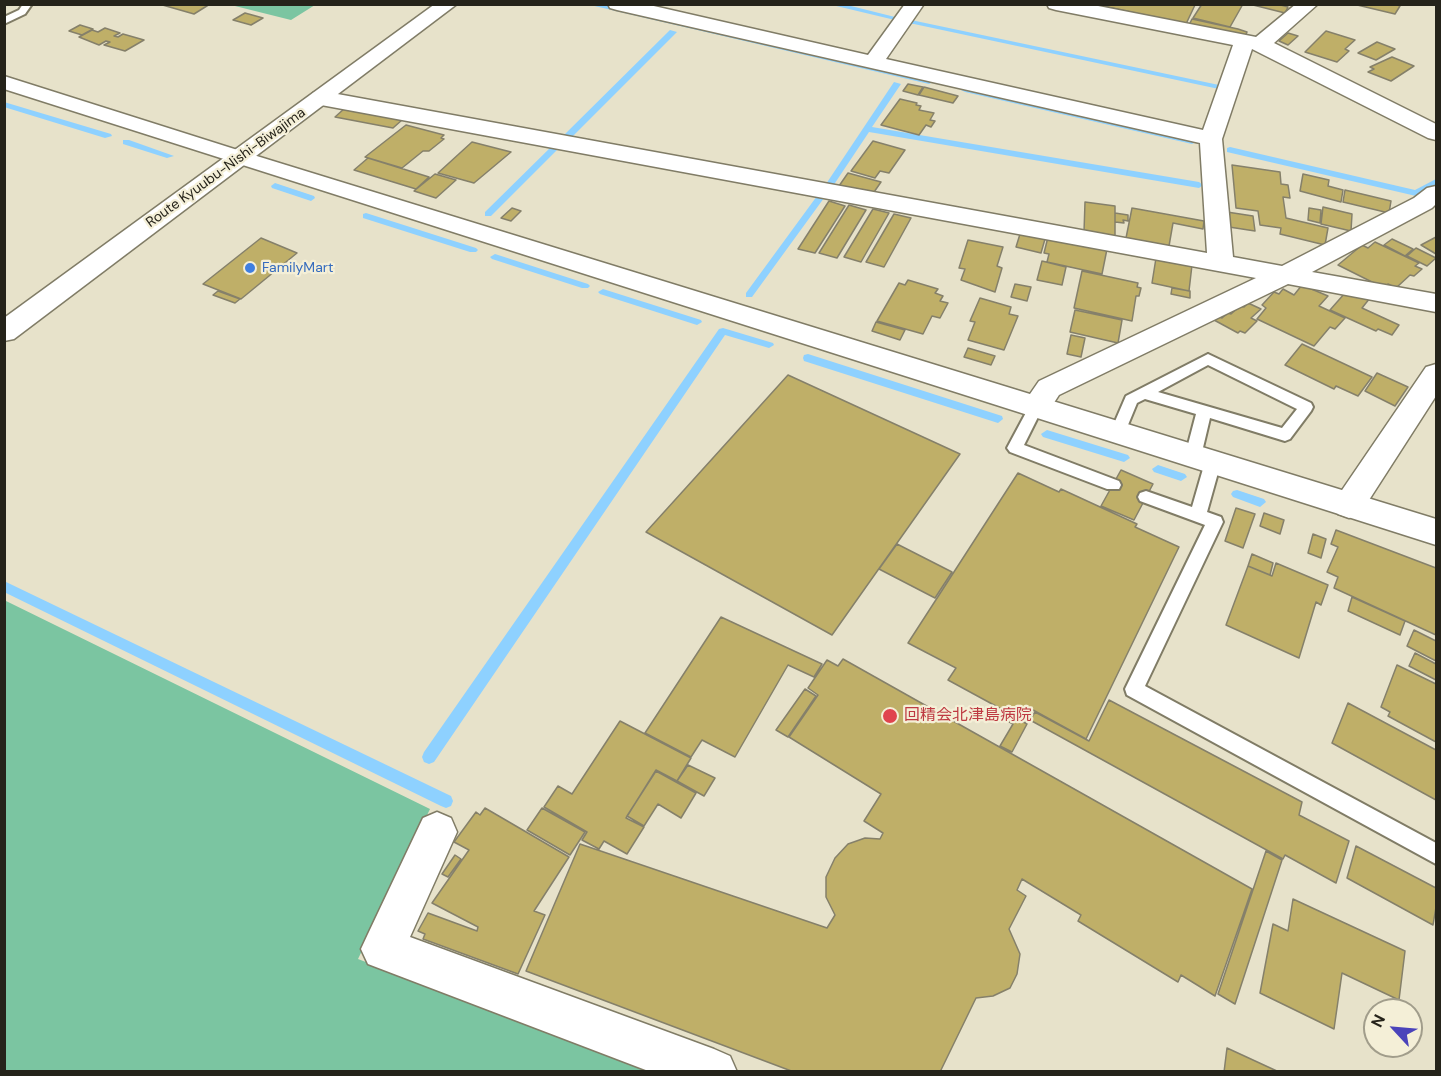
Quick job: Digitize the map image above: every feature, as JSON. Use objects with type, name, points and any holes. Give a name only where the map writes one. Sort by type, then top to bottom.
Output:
[{"type":"street","name":"Route Kyuubu-Nishi-Biwajima","points":[[4,332],[448,4]]},
{"type":"street","points":[[617,4],[1211,139]]},
{"type":"street","points":[[873,62],[915,4]]},
{"type":"street","points":[[1056,4],[1252,43],[1437,133]]},
{"type":"street","points":[[1221,263],[1211,139],[1252,43],[1309,4]]},
{"type":"street","points":[[4,82],[239,158],[1437,532]]},
{"type":"street","points":[[321,99],[1437,303]]},
{"type":"street","points":[[1036,407],[1048,388],[1285,275],[1423,203],[1437,193]]},
{"type":"street","points":[[1349,505],[1437,374]]},
{"type":"street","points":[[437,832],[383,949],[714,1071]]},
{"type":"lane","points":[[4,21],[22,12],[28,4]]},
{"type":"lane","points":[[1118,433],[1131,400],[1144,393],[1208,359],[1306,406],[1286,435],[1144,393]]},
{"type":"lane","points":[[1036,407],[1015,448],[1113,485]]},
{"type":"lane","points":[[1198,515],[1204,410]]},
{"type":"lane","points":[[1146,496],[1215,522],[1134,689],[1437,854]]},
{"type":"green space","points":[[231,5],[315,5],[291,20]]},
{"type":"green space","points":[[4,600],[430,809],[358,959],[649,1071],[5,1071]]},
{"type":"building","points":[[159,4],[210,4],[194,14]]},
{"type":"building","points":[[1093,4],[1193,4],[1195,5],[1186,24]]},
{"type":"building","points":[[1202,4],[1243,4],[1230,27],[1193,18]]},
{"type":"building","points":[[1249,4],[1277,4],[1288,7],[1285,13]]},
{"type":"building","points":[[1353,4],[1395,4],[1400,6],[1395,14]]},
{"type":"building","points":[[245,13],[263,18],[251,25],[233,20]]},
{"type":"building","points":[[1192,19],[1247,32],[1245,37],[1189,25]]},
{"type":"building","points":[[80,25],[93,29],[82,35],[69,31]]},
{"type":"building","points":[[105,28],[120,33],[114,36],[118,37],[123,34],[144,40],[125,51],[104,45],[110,42],[106,41],[99,45],[79,37],[92,30],[98,32]]},
{"type":"building","points":[[1326,31],[1355,40],[1345,49],[1349,51],[1337,62],[1305,52]]},
{"type":"building","points":[[1288,33],[1298,36],[1288,45],[1279,41]]},
{"type":"building","points":[[1377,42],[1395,49],[1376,60],[1358,53]]},
{"type":"building","points":[[1392,57],[1414,66],[1391,81],[1368,72],[1374,69],[1370,67]]},
{"type":"building","points":[[908,84],[923,87],[918,95],[903,91]]},
{"type":"building","points":[[924,87],[958,96],[953,103],[919,95]]},
{"type":"building","points":[[900,99],[917,103],[916,105],[921,106],[919,110],[934,113],[930,120],[935,121],[931,127],[926,125],[919,135],[881,125]]},
{"type":"building","points":[[345,108],[402,120],[393,128],[335,117]]},
{"type":"building","points":[[406,125],[444,135],[441,138],[444,139],[429,151],[423,151],[402,168],[365,157]]},
{"type":"building","points":[[873,141],[905,150],[889,173],[880,171],[875,178],[851,171]]},
{"type":"building","points":[[472,142],[511,152],[474,183],[438,173]]},
{"type":"building","points":[[368,158],[429,177],[416,189],[354,170]]},
{"type":"building","points":[[1232,165],[1280,172],[1281,184],[1288,185],[1290,198],[1283,197],[1286,218],[1328,228],[1325,245],[1280,234],[1281,228],[1260,225],[1258,211],[1236,208]]},
{"type":"building","points":[[848,173],[881,182],[872,195],[839,186]]},
{"type":"building","points":[[435,174],[456,180],[436,198],[414,191]]},
{"type":"building","points":[[1303,174],[1329,180],[1328,186],[1343,190],[1341,202],[1300,191]]},
{"type":"building","points":[[1345,190],[1391,201],[1389,213],[1343,202]]},
{"type":"building","points":[[829,201],[845,206],[815,253],[798,249]]},
{"type":"building","points":[[1085,202],[1115,206],[1115,236],[1084,232]]},
{"type":"building","points":[[849,205],[866,210],[837,258],[819,253]]},
{"type":"building","points":[[1323,207],[1352,214],[1351,231],[1321,224]]},
{"type":"building","points":[[512,208],[521,211],[511,221],[501,218]]},
{"type":"building","points":[[1132,208],[1204,221],[1203,229],[1173,223],[1169,246],[1126,238]]},
{"type":"building","points":[[1309,208],[1321,210],[1320,223],[1308,220]]},
{"type":"building","points":[[873,209],[889,213],[861,262],[844,257]]},
{"type":"building","points":[[1227,212],[1253,216],[1255,231],[1229,227]]},
{"type":"building","points":[[1115,213],[1128,215],[1128,221],[1115,222]]},
{"type":"building","points":[[894,214],[911,218],[884,267],[866,262]]},
{"type":"building","points":[[1020,234],[1045,239],[1041,253],[1016,247]]},
{"type":"building","points":[[1048,237],[1107,249],[1102,274],[1047,262],[1049,254],[1044,253]]},
{"type":"building","points":[[1436,237],[1436,254],[1421,245]]},
{"type":"building","name":"FamilyMart","points":[[261,238],[297,253],[241,299],[203,284]]},
{"type":"building","points":[[1392,239],[1413,249],[1405,256],[1384,245]]},
{"type":"building","points":[[968,240],[1003,247],[997,266],[1002,268],[995,292],[961,280],[965,269],[959,268]]},
{"type":"building","points":[[1375,242],[1419,263],[1415,266],[1422,269],[1414,276],[1410,275],[1396,288],[1388,284],[1384,288],[1338,265],[1362,245],[1368,248]]},
{"type":"building","points":[[1416,248],[1436,258],[1427,266],[1407,256]]},
{"type":"building","points":[[1156,258],[1192,265],[1189,291],[1152,283]]},
{"type":"building","points":[[1042,261],[1066,267],[1062,285],[1037,280]]},
{"type":"building","points":[[1082,271],[1138,283],[1137,287],[1141,288],[1139,296],[1136,296],[1132,321],[1074,308]]},
{"type":"building","points":[[908,280],[938,289],[935,293],[943,296],[940,301],[948,303],[940,318],[932,316],[923,334],[877,321],[899,283],[905,285]]},
{"type":"building","points":[[1015,284],[1031,287],[1027,301],[1011,297]]},
{"type":"building","points":[[1302,285],[1328,296],[1319,306],[1345,318],[1335,329],[1330,327],[1314,346],[1257,319],[1266,308],[1262,305],[1274,292],[1279,294],[1283,289],[1294,295]]},
{"type":"building","points":[[1172,288],[1190,291],[1190,298],[1171,294]]},
{"type":"building","points":[[218,291],[240,299],[235,303],[213,295]]},
{"type":"building","points":[[1345,293],[1370,298],[1362,308],[1399,325],[1392,335],[1378,329],[1376,331],[1330,310]]},
{"type":"building","points":[[980,298],[1011,307],[1009,314],[1018,316],[1004,350],[968,340],[975,322],[970,321]]},
{"type":"building","points":[[1248,303],[1261,309],[1251,318],[1257,321],[1245,333],[1240,331],[1238,333],[1214,320],[1218,316],[1222,318],[1228,313],[1231,314],[1240,306],[1244,307]]},
{"type":"building","points":[[1075,310],[1122,320],[1118,343],[1070,332]]},
{"type":"building","points":[[876,322],[905,330],[900,340],[872,331]]},
{"type":"building","points":[[1071,335],[1085,338],[1081,357],[1067,354]]},
{"type":"building","points":[[1302,344],[1372,377],[1358,396],[1336,386],[1334,389],[1285,365]]},
{"type":"building","points":[[968,348],[995,356],[991,365],[964,357]]},
{"type":"building","points":[[1377,373],[1408,387],[1395,406],[1365,391]]},
{"type":"building","points":[[788,375],[960,454],[832,635],[646,532]]},
{"type":"building","points":[[1121,470],[1153,484],[1134,520],[1101,506]]},
{"type":"building","points":[[1018,473],[1059,492],[1061,489],[1137,524],[1135,527],[1179,547],[1086,739],[1033,710],[1027,723],[948,680],[956,668],[908,643]]},
{"type":"building","points":[[1236,508],[1255,514],[1243,548],[1225,541]]},
{"type":"building","points":[[1264,513],[1284,520],[1280,534],[1260,526]]},
{"type":"building","points":[[1336,530],[1436,568],[1436,635],[1334,588],[1338,577],[1327,572],[1338,547],[1331,544]]},
{"type":"building","points":[[1313,534],[1326,539],[1321,558],[1308,553]]},
{"type":"building","points":[[897,544],[952,572],[935,598],[879,569]]},
{"type":"building","points":[[1252,554],[1273,563],[1270,575],[1248,566]]},
{"type":"building","points":[[1276,563],[1328,585],[1321,605],[1316,602],[1299,658],[1226,625],[1248,566],[1272,576]]},
{"type":"building","points":[[1352,597],[1405,621],[1400,635],[1348,611]]},
{"type":"building","points":[[721,617],[822,664],[814,677],[788,665],[735,757],[702,740],[691,757],[645,733]]},
{"type":"building","points":[[1414,630],[1436,641],[1436,661],[1407,646]]},
{"type":"building","points":[[1415,653],[1436,664],[1436,680],[1409,666]]},
{"type":"building","points":[[843,659],[1252,889],[1215,996],[1181,975],[1178,982],[1078,921],[1081,915],[1022,879],[1017,890],[1026,896],[1009,929],[1020,954],[1017,974],[1010,988],[993,996],[976,998],[940,1072],[794,1072],[526,971],[580,844],[827,928],[835,915],[826,897],[826,877],[835,858],[848,844],[865,838],[880,839],[883,833],[864,821],[881,794],[789,737],[818,695],[808,688],[827,660],[838,666]]},
{"type":"building","points":[[1397,665],[1436,684],[1436,742],[1388,716],[1390,712],[1381,707]]},
{"type":"building","points":[[805,689],[816,696],[788,737],[776,730]]},
{"type":"building","points":[[1109,700],[1302,802],[1299,815],[1349,841],[1336,883],[1285,855],[1283,859],[1030,720],[1035,712],[1089,741]]},
{"type":"building","points":[[1348,703],[1436,750],[1436,800],[1332,743]]},
{"type":"building","points":[[1005,712],[1027,724],[1012,752],[1000,746],[1013,724],[1002,718]]},
{"type":"building","points":[[620,721],[691,758],[677,781],[656,770],[626,818],[644,827],[627,854],[604,841],[599,849],[582,840],[587,832],[544,807],[558,786],[572,794]]},
{"type":"building","points":[[688,765],[715,778],[704,796],[677,781]]},
{"type":"building","points":[[656,771],[696,793],[681,818],[658,804],[644,826],[627,816]]},
{"type":"building","points":[[485,808],[569,857],[534,911],[545,915],[518,974],[423,939],[425,934],[418,931],[428,913],[477,931],[478,927],[432,903],[469,850],[454,842],[476,812],[480,815]]},
{"type":"building","points":[[542,808],[585,832],[570,855],[527,830]]},
{"type":"building","points":[[1356,846],[1436,888],[1433,925],[1347,878]]},
{"type":"building","points":[[1266,851],[1282,860],[1235,1004],[1218,994]]},
{"type":"building","points":[[455,855],[461,859],[448,877],[442,874]]},
{"type":"building","points":[[1293,899],[1405,951],[1399,998],[1342,973],[1334,1029],[1260,993],[1273,924],[1288,931]]},
{"type":"building","points":[[1227,1048],[1279,1072],[1224,1072]]},
{"type":"waterway","points":[[589,4],[929,82]]},
{"type":"waterway","points":[[831,4],[895,18]]},
{"type":"waterway","points":[[914,22],[1219,87]]},
{"type":"waterway","points":[[567,137],[673,32]]},
{"type":"waterway","points":[[830,184],[897,84]]},
{"type":"waterway","points":[[965,90],[1192,142]]},
{"type":"waterway","points":[[4,104],[108,136]]},
{"type":"waterway","points":[[867,129],[1199,185]]},
{"type":"waterway","points":[[126,142],[170,156]]},
{"type":"waterway","points":[[488,214],[556,147]]},
{"type":"waterway","points":[[1230,150],[1416,193],[1436,182]]},
{"type":"waterway","points":[[275,186],[311,198]]},
{"type":"waterway","points":[[749,295],[820,198]]},
{"type":"waterway","points":[[366,216],[473,250]]},
{"type":"waterway","points":[[495,257],[585,286]]},
{"type":"waterway","points":[[603,292],[697,322]]},
{"type":"waterway","points":[[429,757],[723,331],[769,345]]},
{"type":"waterway","points":[[808,358],[998,419]]},
{"type":"waterway","points":[[1047,434],[1124,458]]},
{"type":"waterway","points":[[1158,469],[1181,477]]},
{"type":"waterway","points":[[1237,494],[1260,502]]},
{"type":"waterway","points":[[4,586],[446,801]]},
{"type":"place","name":"FamilyMart","points":[[250,268]]},
{"type":"place","name":"回精会北津島病院","points":[[890,716]]}]
